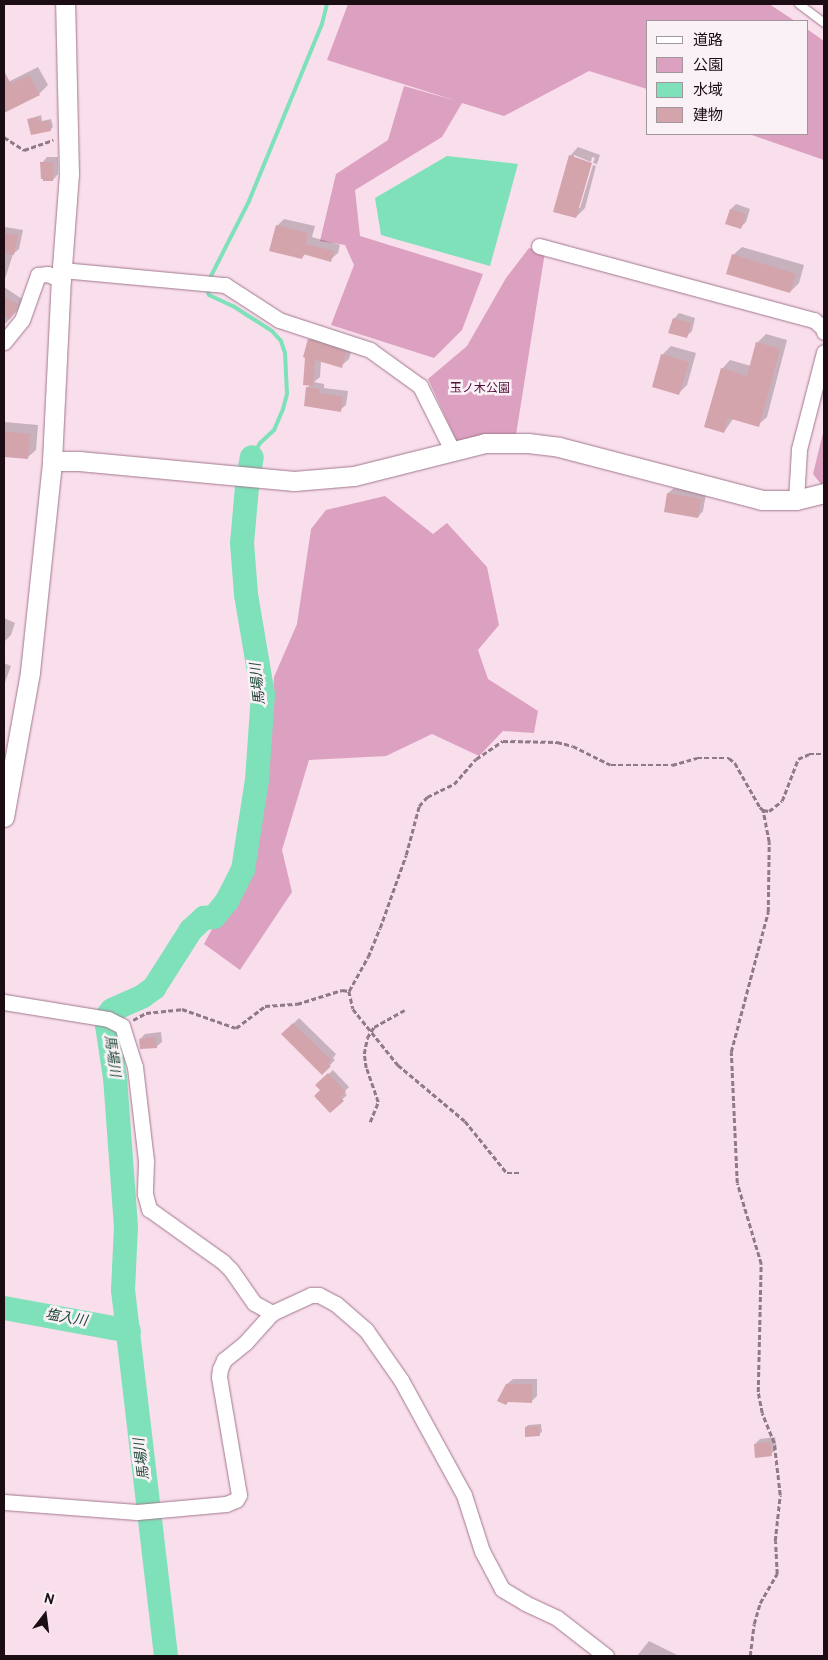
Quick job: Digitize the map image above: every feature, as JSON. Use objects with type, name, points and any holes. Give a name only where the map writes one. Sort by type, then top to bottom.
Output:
[{"type":"street","points":[[4,817],[30,672],[52,461],[69,174],[65,4]]},
{"type":"street","points":[[539,246],[814,320],[823,328],[824,332]]},
{"type":"street","points":[[4,342],[22,320],[38,275],[48,274],[225,285],[279,320],[370,350],[420,386],[452,450]]},
{"type":"street","points":[[796,500],[799,448],[824,352]]},
{"type":"street","points":[[52,461],[79,461],[294,481],[354,476],[485,443],[528,443],[559,447],[725,492],[762,500],[796,500],[824,494]]},
{"type":"street","points":[[4,1002],[108,1019],[122,1026],[135,1067],[146,1161],[144,1194],[149,1209],[222,1262],[231,1270],[254,1303],[272,1313]]},
{"type":"street","points":[[4,1502],[137,1512],[226,1504],[236,1500],[240,1495],[219,1377],[220,1369],[224,1360],[245,1343],[272,1313],[311,1295],[319,1295],[336,1304],[366,1330],[401,1380],[464,1495],[482,1551],[502,1589],[524,1603],[557,1618],[606,1656]]},
{"type":"lane","points":[[799,4],[824,23]]},
{"type":"path","points":[[4,137],[24,150],[33,145],[69,137]]},
{"type":"path","points":[[521,1173],[507,1173],[465,1121],[408,1076],[353,1009],[349,991],[368,957],[380,928],[406,855],[419,806],[426,798],[454,784],[476,759],[502,741],[557,742],[573,746],[611,765],[672,766],[697,758],[729,758],[735,763],[763,810],[769,842],[768,912],[731,1052],[737,1183],[761,1264],[758,1392],[762,1413],[774,1443],[780,1479],[775,1541],[778,1568],[775,1581],[760,1603],[754,1624],[750,1656]]},
{"type":"path","points":[[763,810],[774,810],[782,801],[798,759],[809,754],[824,754]]},
{"type":"path","points":[[122,1026],[146,1013],[182,1009],[236,1028],[265,1006],[297,1004],[342,990],[349,991]]},
{"type":"path","points":[[370,1122],[378,1102],[365,1060],[366,1043],[371,1031],[405,1010]]},
{"type":"green space","points":[[348,4],[769,4],[793,20],[646,20],[646,89],[589,71],[504,116],[462,103],[442,137],[355,190],[360,236],[483,274],[462,330],[434,358],[331,325],[354,265],[345,245],[320,241],[336,174],[388,140],[404,86],[457,101],[327,60]]},
{"type":"green space","points":[[808,30],[824,41],[824,160],[752,135],[808,135]]},
{"type":"green space","name":"玉ノ木公園","points":[[529,248],[545,252],[516,435],[457,442],[428,379],[467,346],[506,278]]},
{"type":"green space","points":[[824,429],[824,488],[813,474]]},
{"type":"green space","points":[[385,496],[433,534],[447,523],[487,567],[499,625],[478,650],[488,679],[538,711],[534,733],[503,731],[479,756],[432,734],[386,756],[309,760],[282,850],[292,892],[240,970],[204,944],[249,860],[268,757],[274,677],[297,624],[311,529],[326,510]]},
{"type":"water","points":[[447,156],[518,164],[490,266],[381,235],[375,198]]},
{"type":"building","points":[[4,71],[11,84],[29,75],[40,95],[4,113]]},
{"type":"building","points":[[38,117],[40,122],[49,121],[51,131],[31,135],[27,119]]},
{"type":"building","points":[[569,155],[592,163],[576,218],[553,212]]},
{"type":"building","points":[[40,162],[53,162],[53,181],[43,181],[41,179]]},
{"type":"building","points":[[730,209],[746,214],[741,229],[725,224]]},
{"type":"building","points":[[276,225],[308,233],[306,244],[334,251],[331,262],[303,254],[302,259],[269,251]]},
{"type":"building","points":[[4,233],[18,235],[14,255],[4,253]]},
{"type":"building","points":[[732,254],[796,274],[790,293],[726,274]]},
{"type":"building","points":[[4,297],[18,304],[10,319],[4,316]]},
{"type":"building","points":[[673,318],[691,323],[687,338],[668,333]]},
{"type":"building","points":[[308,339],[346,352],[342,368],[315,360],[313,386],[303,385],[305,358],[303,357]]},
{"type":"building","points":[[756,342],[780,349],[759,427],[728,418],[724,433],[704,427],[721,368],[747,376]]},
{"type":"building","points":[[661,354],[689,362],[679,395],[652,387]]},
{"type":"building","points":[[306,387],[320,389],[319,393],[343,397],[341,412],[304,406]]},
{"type":"building","points":[[4,431],[30,434],[28,459],[4,457]]},
{"type":"building","points":[[667,493],[701,499],[698,518],[664,512]]},
{"type":"building","points":[[293,1023],[331,1060],[328,1064],[331,1066],[322,1075],[281,1034]]},
{"type":"building","points":[[155,1037],[157,1048],[140,1049],[139,1039]]},
{"type":"building","points":[[328,1073],[346,1092],[340,1097],[344,1101],[330,1113],[314,1096],[320,1090],[315,1085]]},
{"type":"building","points":[[506,1384],[532,1384],[532,1403],[508,1402],[506,1405],[497,1401]]},
{"type":"building","points":[[539,1426],[540,1436],[525,1437],[525,1427]]},
{"type":"building","points":[[770,1442],[772,1456],[755,1458],[754,1444]]},
{"type":"waterway","points":[[210,278],[249,201],[322,24],[327,4]]},
{"type":"waterway","points":[[207,290],[209,295],[233,306],[272,331],[281,341],[285,353],[287,394],[283,409],[274,430],[260,443],[252,457]]},
{"type":"waterway","name":"馬場川","points":[[166,1656],[123,1290],[126,1227],[115,1078],[107,1025],[108,1015],[112,1010],[143,996],[154,988],[191,930],[204,918],[214,917],[227,901],[243,870],[257,780],[263,695],[246,594],[242,543],[247,487],[252,457]]},
{"type":"waterway","name":"塩入川","points":[[4,1308],[129,1331]]}]
